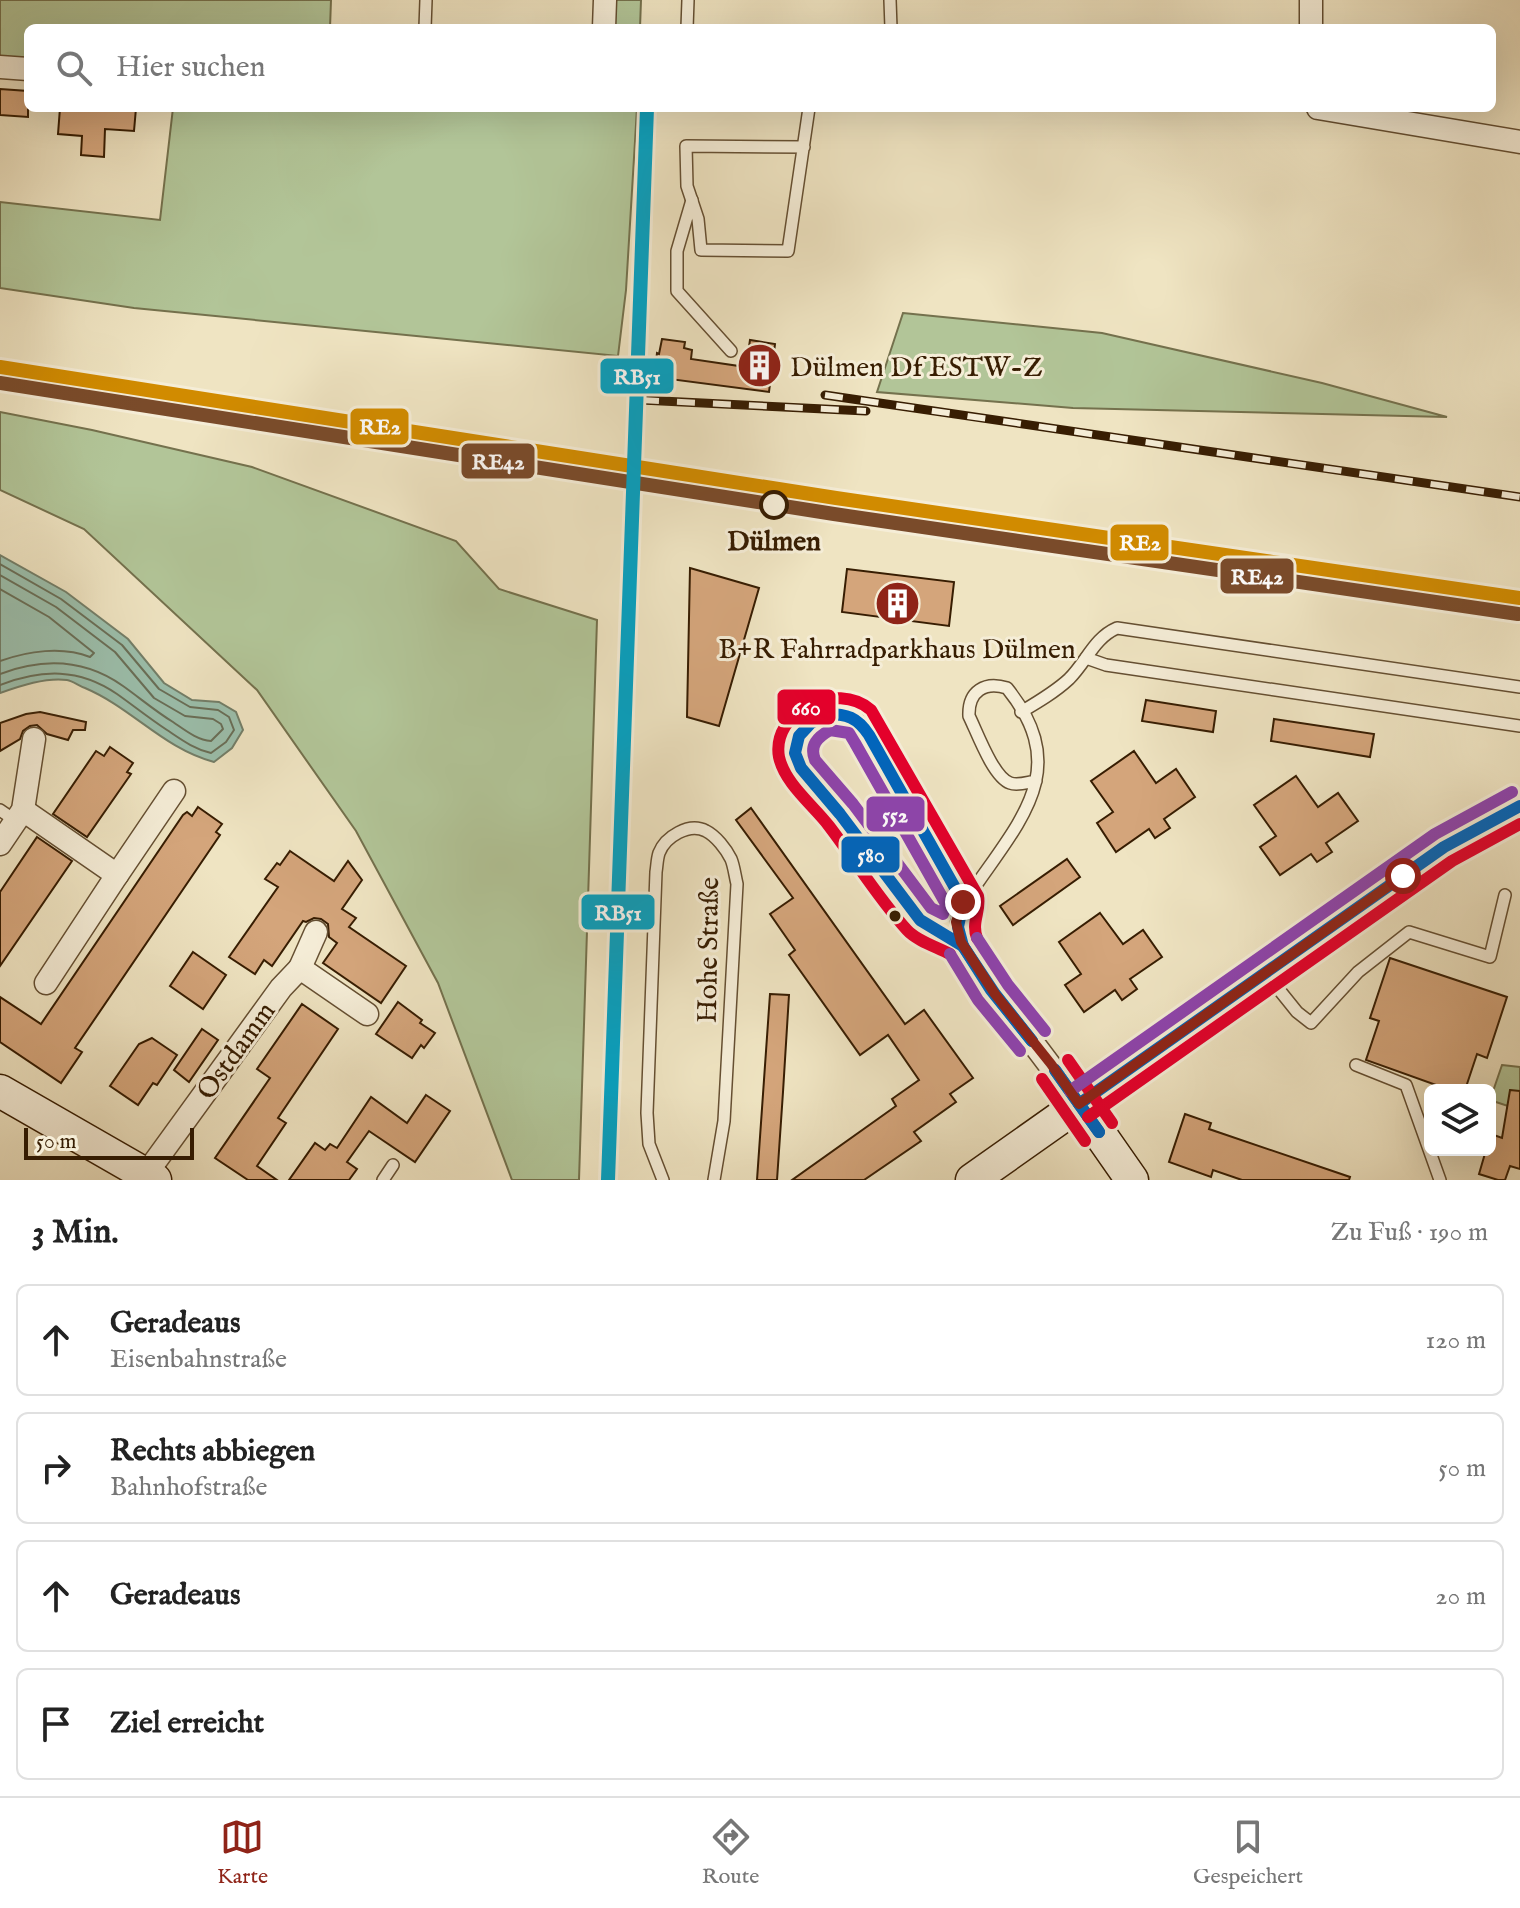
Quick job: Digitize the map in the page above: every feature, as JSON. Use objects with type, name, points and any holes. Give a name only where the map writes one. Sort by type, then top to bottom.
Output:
[{"type":"street","points":[[604,24],[605,0]]},
{"type":"street","points":[[1311,0],[1311,24]]},
{"type":"street","points":[[0,67],[24,69]]},
{"type":"street","points":[[1342,112],[1520,142]]},
{"type":"street","points":[[0,844],[13,814],[34,739]]},
{"type":"street","points":[[46,983],[174,791]]},
{"type":"street","points":[[972,1180],[1444,847],[1520,806]]},
{"type":"street","points":[[13,814],[117,875]]},
{"type":"street","name":"Ostdamm","points":[[0,1091],[150,1177],[281,988],[300,968],[316,932]]},
{"type":"street","points":[[300,968],[367,1014]]},
{"type":"street","points":[[981,974],[1132,1180]]},
{"type":"lane","points":[[425,24],[426,0]]},
{"type":"lane","points":[[687,24],[688,0]]},
{"type":"lane","points":[[890,0],[891,24]]},
{"type":"lane","points":[[804,147],[686,146],[687,186],[698,219],[701,250],[788,251],[804,147],[808,112]]},
{"type":"lane","points":[[692,200],[677,251],[677,291],[731,351]]},
{"type":"lane","points":[[1021,712],[1060,686],[1103,634],[1117,628],[1520,687]]},
{"type":"lane","points":[[1086,658],[1106,665],[1520,726]]},
{"type":"lane","points":[[981,974],[961,942],[956,922],[963,902],[1029,804],[1036,781],[1039,753],[1007,688],[995,684],[984,686],[974,693],[969,716],[998,776],[1009,783],[1036,781]]},
{"type":"lane","points":[[961,942],[920,920],[801,768],[795,753],[799,736],[811,723],[826,714],[842,714],[859,720],[963,902]]},
{"type":"lane","name":"Hohe Straße","points":[[663,1180],[649,1144],[647,1113],[658,854],[675,834],[704,829],[719,842],[731,860],[737,884],[724,1121],[714,1180]]},
{"type":"lane","points":[[1266,972],[1297,1012],[1311,1023],[1358,972],[1409,932],[1490,957],[1505,895]]},
{"type":"lane","points":[[1356,1065],[1406,1085],[1440,1180]]},
{"type":"lane","points":[[383,1180],[393,1165]]},
{"type":"shaded area","points":[[0,0],[331,0],[330,24],[24,24],[24,69],[0,67]]},
{"type":"shaded area","points":[[605,0],[641,0],[640,24],[604,24]]},
{"type":"shaded area","points":[[173,112],[637,112],[626,290],[618,356],[134,308],[0,288],[0,202],[160,220]]},
{"type":"shaded area","points":[[903,313],[1102,333],[1322,383],[1447,417],[1073,408],[877,392]]},
{"type":"shaded area","points":[[0,412],[252,467],[456,541],[499,589],[597,620],[579,1180],[512,1180],[438,983],[356,831],[257,690],[84,529],[0,490]]},
{"type":"shaded area","points":[[1502,1065],[1520,1067],[1520,1110],[1496,1102],[1495,1084]]},
{"type":"water","points":[[0,555],[66,592],[128,639],[164,683],[192,700],[219,702],[236,712],[243,730],[232,748],[214,762],[196,756],[179,748],[102,696],[67,680],[42,681],[0,693]]},
{"type":"building","points":[[0,89],[24,91],[24,112],[28,112],[28,117],[0,115]]},
{"type":"building","points":[[60,112],[136,112],[134,131],[105,129],[104,157],[81,155],[82,136],[58,134]]},
{"type":"building","points":[[662,339],[685,342],[684,348],[692,350],[691,359],[746,367],[750,340],[775,344],[769,392],[654,377]]},
{"type":"building","points":[[690,568],[759,588],[719,726],[687,717]]},
{"type":"building","name":"B+R Fahrradparkhaus Dülmen","points":[[847,569],[954,582],[949,626],[842,612]]},
{"type":"building","points":[[1146,700],[1216,711],[1213,732],[1142,721]]},
{"type":"building","points":[[40,712],[86,722],[85,730],[73,730],[68,740],[47,734],[37,725],[30,726],[23,731],[20,739],[0,751],[0,723]]},
{"type":"building","points":[[1274,719],[1374,734],[1370,757],[1271,741]]},
{"type":"building","points":[[110,747],[133,763],[127,772],[131,774],[87,837],[53,814],[96,751],[104,756]]},
{"type":"building","points":[[1134,751],[1156,783],[1176,769],[1195,797],[1164,819],[1170,828],[1155,838],[1149,829],[1116,852],[1097,823],[1113,812],[1091,781]]},
{"type":"building","points":[[1296,776],[1318,807],[1338,793],[1358,821],[1326,843],[1332,852],[1317,862],[1311,854],[1280,875],[1260,847],[1276,836],[1254,805]]},
{"type":"building","points":[[198,807],[222,824],[216,832],[220,835],[75,1048],[82,1052],[61,1083],[0,1042],[0,997],[41,1024],[183,815],[187,812],[192,816]]},
{"type":"building","points":[[751,808],[905,1024],[924,1010],[973,1078],[950,1094],[956,1102],[914,1132],[921,1141],[864,1180],[792,1180],[896,1106],[892,1099],[919,1080],[888,1035],[860,1055],[789,955],[795,950],[770,914],[793,898],[736,820]]},
{"type":"building","points":[[37,837],[72,861],[0,966],[0,892]]},
{"type":"building","points":[[290,851],[334,881],[348,861],[362,880],[342,909],[356,918],[349,927],[406,966],[381,1003],[323,963],[337,943],[329,937],[328,924],[321,919],[303,921],[272,966],[264,960],[255,974],[229,957],[278,887],[265,879]]},
{"type":"building","points":[[1067,859],[1080,877],[1013,925],[1000,906]]},
{"type":"building","points":[[1100,913],[1123,944],[1143,930],[1162,957],[1130,979],[1137,989],[1122,1000],[1115,990],[1084,1012],[1065,985],[1081,974],[1059,942]]},
{"type":"building","points":[[193,952],[226,975],[203,1009],[170,986]]},
{"type":"building","points":[[1390,958],[1507,997],[1487,1058],[1477,1054],[1467,1084],[1433,1084],[1366,1060],[1379,1021],[1370,1018]]},
{"type":"building","points":[[770,994],[789,995],[777,1180],[757,1180]]},
{"type":"building","points":[[398,1002],[435,1033],[412,1058],[376,1034]]},
{"type":"building","points":[[302,1004],[338,1029],[278,1118],[286,1123],[257,1166],[277,1180],[248,1180],[215,1158],[270,1078],[257,1069]]},
{"type":"building","points":[[202,1029],[218,1040],[189,1082],[174,1070]]},
{"type":"building","points":[[152,1038],[177,1055],[157,1085],[153,1083],[138,1105],[110,1086],[139,1044]]},
{"type":"building","points":[[1510,1090],[1520,1091],[1520,1169],[1510,1166],[1505,1180],[1479,1174],[1484,1156],[1496,1156],[1496,1136],[1502,1138]]},
{"type":"building","points":[[426,1095],[450,1111],[415,1162],[369,1131],[347,1162],[357,1169],[349,1180],[289,1180],[315,1143],[325,1150],[330,1144],[337,1148],[371,1097],[407,1123]]},
{"type":"building","points":[[1185,1114],[1211,1123],[1209,1129],[1350,1177],[1349,1180],[1242,1180],[1213,1170],[1211,1177],[1169,1162]]},
{"type":"railway","points":[[825,395],[1520,497]]},
{"type":"railway","points":[[641,400],[866,411]]},
{"type":"transit line","name":"RB51","points":[[608,1180],[647,112]]},
{"type":"transit line","name":"RE2","points":[[0,367],[836,498],[1520,598]]},
{"type":"transit line","name":"RE42","points":[[0,383],[834,514],[1518,614]]},
{"type":"transit line","name":"660","points":[[950,954],[907,930],[787,776],[779,757],[779,741],[785,726],[795,714],[809,705],[841,698],[871,710],[978,896],[977,938]]},
{"type":"transit line","name":"580","points":[[826,714],[851,718],[869,735],[963,902],[958,927],[963,946],[920,920],[801,768],[795,753],[799,736],[811,723],[826,714]]},
{"type":"transit line","name":"552","points":[[830,730],[849,733],[946,904],[943,914],[931,908],[853,804],[815,760],[813,750],[816,742],[830,730]]},
{"type":"transit line","name":"552","points":[[1070,1091],[1435,834],[1512,792]]},
{"type":"transit line","name":"580","points":[[1079,1104],[1444,847],[1520,806]]},
{"type":"transit line","name":"660","points":[[1088,1117],[1452,861],[1520,824]]},
{"type":"transit line","name":"552","points":[[977,938],[1008,985],[1045,1031]]},
{"type":"transit line","name":"580","points":[[963,946],[1032,1041]]},
{"type":"transit line","name":"580","points":[[963,946],[991,990],[1032,1041]]},
{"type":"transit line","name":"552","points":[[950,954],[978,1000],[1020,1051]]},
{"type":"transit line","name":"660","points":[[1068,1060],[1112,1123]]},
{"type":"transit line","name":"580","points":[[1055,1070],[1099,1132]]},
{"type":"transit line","name":"580","points":[[1055,1070],[1099,1132]]},
{"type":"transit line","name":"660","points":[[1042,1079],[1085,1141]]},
{"type":"place","name":"Dülmen Df ESTW-Z","points":[[759,366]]},
{"type":"place","name":"Dülmen","points":[[774,505]]},
{"type":"place","name":"B+R Fahrradparkhaus Dülmen","points":[[897,603]]},
{"type":"route","points":[[963,902],[956,922],[961,942],[995,994],[1079,1104],[1403,876]]}]
